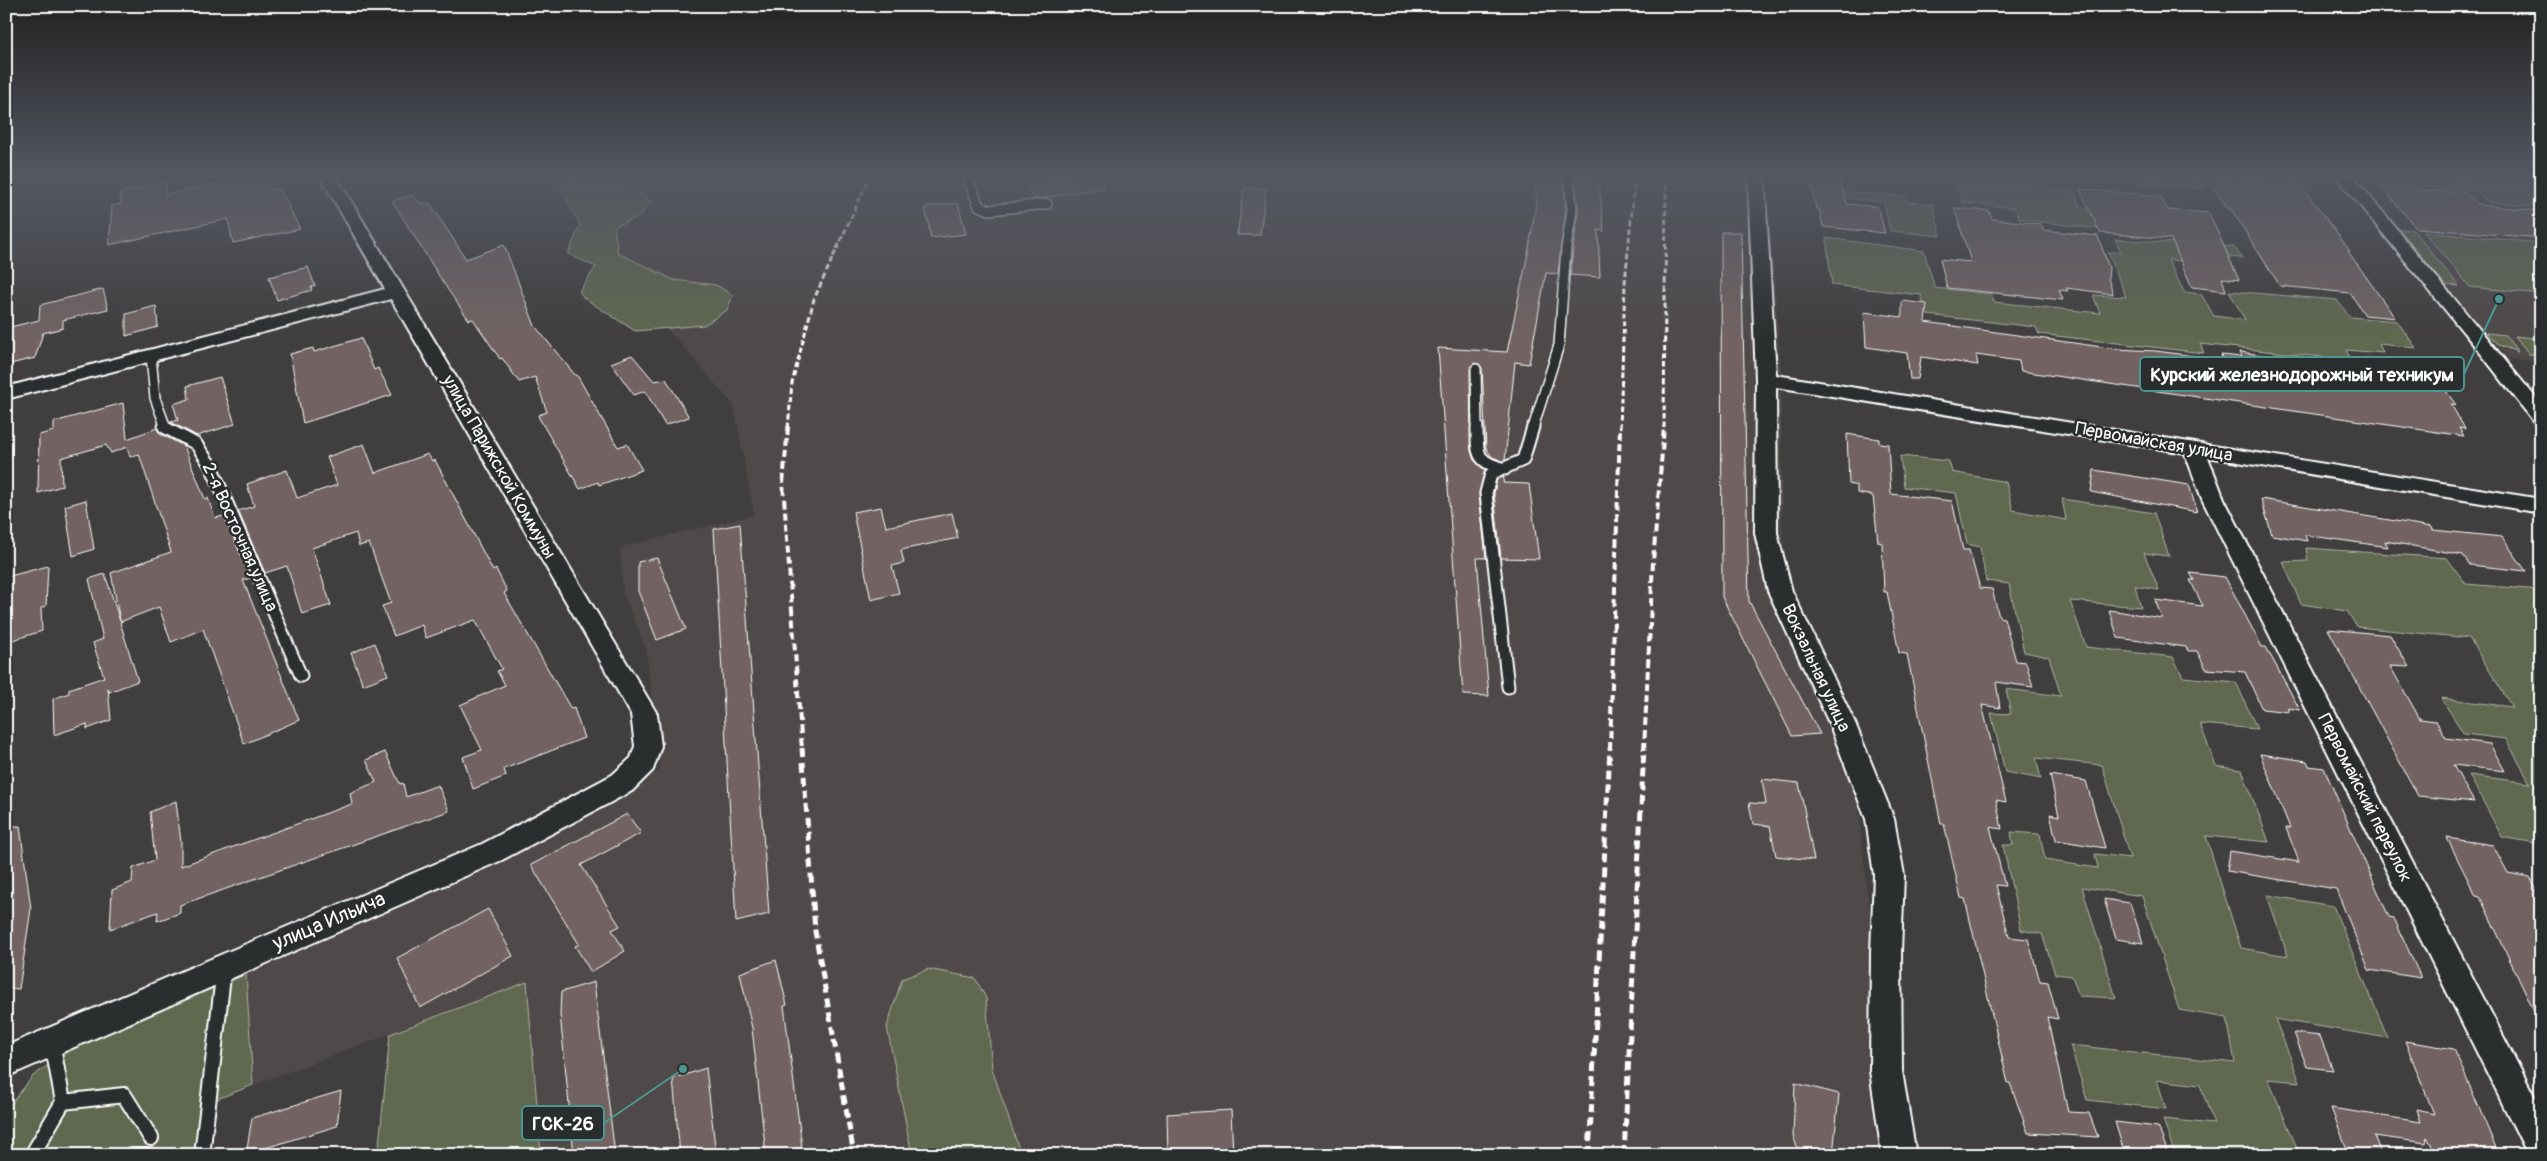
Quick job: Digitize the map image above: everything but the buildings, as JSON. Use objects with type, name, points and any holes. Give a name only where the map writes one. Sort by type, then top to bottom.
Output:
[{"type":"street","name":"улица Парижской Коммуны","points":[[360,230],[644,714],[648,746],[643,763]]},
{"type":"street","name":"Вокзальная улица","points":[[1759,230],[1766,379],[1766,534],[1780,591],[1842,723],[1880,819],[1889,875],[1886,952],[1886,1071],[1899,1155]]},
{"type":"street","points":[[2389,230],[2489,351],[2541,418]]},
{"type":"street","points":[[6,393],[396,292]]},
{"type":"street","name":"Первомайская улица","points":[[1766,379],[2010,417],[2541,506]]},
{"type":"street","name":"Первомайский переулок","points":[[2194,449],[2212,499],[2541,1144]]},
{"type":"street","name":"улица Ильича","points":[[6,1062],[224,966],[492,852],[622,783],[643,763]]},
{"type":"street","points":[[6,1056],[52,1042]]},
{"type":"street","points":[[6,1075],[52,1042]]},
{"type":"lane","points":[[1508,687],[1486,492],[1491,474],[1507,469],[1522,460],[1559,345],[1569,230]]},
{"type":"lane","name":"2-я Восточная улица","points":[[151,356],[155,398],[164,426],[196,444],[211,466],[300,676]]},
{"type":"lane","points":[[1476,369],[1477,451],[1488,465],[1507,469]]},
{"type":"lane","points":[[202,1155],[224,966]]},
{"type":"lane","points":[[32,1155],[63,1102],[52,1042]]},
{"type":"lane","points":[[63,1102],[124,1095],[151,1138]]},
{"type":"shaded area","points":[[586,230],[1771,230],[1781,373],[1783,592],[1852,748],[1887,1077],[1905,1155],[541,1155],[527,983],[253,1085],[246,974],[482,867],[660,770],[646,649],[623,594],[620,547],[754,515],[734,406],[599,250]]},
{"type":"shaded area","points":[[2400,230],[2435,230],[2541,239],[2541,362],[2507,358]]},
{"type":"green space","points":[[578,230],[614,230],[618,253],[674,280],[716,285],[733,295],[727,310],[704,325],[635,331],[584,298],[579,291],[596,267],[568,254]]},
{"type":"green space","points":[[1940,230],[1941,236],[1890,231]]},
{"type":"green space","points":[[2400,230],[2413,230],[2459,286],[2445,285]]},
{"type":"green space","points":[[2424,232],[2541,243],[2541,294],[2470,287]]},
{"type":"green space","points":[[1826,238],[1924,251],[1935,288],[1991,294],[1994,302],[2100,313],[2093,295],[2126,297],[2108,252],[2121,252],[2115,239],[2234,247],[2242,258],[2210,256],[2213,263],[2168,260],[2184,292],[2201,294],[2214,316],[2245,320],[2229,291],[2337,300],[2350,317],[2397,321],[2416,348],[2379,344],[2383,353],[2346,350],[2351,360],[2200,344],[2204,353],[2039,334],[2036,327],[1927,315],[1921,295],[1832,285]]},
{"type":"green space","points":[[2486,333],[2505,335],[2518,352],[2499,345]]},
{"type":"green space","points":[[2515,336],[2541,339],[2541,355],[2529,354]]},
{"type":"green space","points":[[1900,456],[1949,461],[1952,472],[2006,482],[2013,510],[2066,520],[2062,499],[2154,513],[2169,556],[2144,553],[2159,590],[2135,586],[2141,607],[2070,601],[2086,647],[2173,657],[2183,677],[2236,682],[2257,729],[2200,724],[2216,766],[2242,770],[2269,842],[2206,836],[2241,948],[2288,956],[2267,895],[2333,906],[2388,1038],[2275,1019],[2300,1082],[2268,1079],[2300,1155],[2175,1155],[2163,1119],[2214,1124],[2200,1085],[2157,1080],[2166,1109],[2087,1100],[2070,1045],[2235,1063],[2227,1018],[2179,1010],[2142,896],[2082,887],[2116,998],[2079,996],[2072,976],[2055,974],[2042,934],[2021,930],[2003,845],[2013,845],[2011,832],[2040,834],[2045,860],[2098,868],[2095,854],[2130,858],[2102,765],[2036,758],[2041,779],[2005,772],[1991,713],[2011,714],[2006,689],[2061,696],[2049,657],[2024,652],[2009,584],[1986,581],[1980,547],[1967,544],[1956,493],[1904,487]]},
{"type":"green space","points":[[2306,548],[2447,558],[2466,584],[2540,590],[2541,636],[2538,636],[2541,640],[2541,844],[2502,837],[2469,775],[2530,783],[2506,739],[2464,734],[2441,698],[2512,707],[2469,638],[2357,627],[2347,611],[2301,604],[2283,562],[2308,561]]},
{"type":"green space","points":[[928,969],[975,978],[986,998],[992,1069],[1021,1155],[912,1155],[887,1027],[902,979]]},
{"type":"green space","points":[[246,974],[253,1085],[212,1101],[210,1155],[6,1155],[6,1110],[33,1076],[76,1045]]},
{"type":"green space","points":[[527,982],[541,1155],[378,1155],[390,1034]]},
{"type":"railway","points":[[788,428],[792,383],[814,299],[845,230]]},
{"type":"railway","points":[[1620,428],[1625,283],[1630,230]]},
{"type":"railway","points":[[1664,428],[1666,230]]},
{"type":"railway","points":[[788,427],[783,483],[802,750]]},
{"type":"railway","points":[[1610,750],[1620,427]]},
{"type":"railway","points":[[1644,750],[1653,562],[1664,427]]},
{"type":"railway","points":[[802,748],[815,931],[854,1155]]},
{"type":"railway","points":[[1589,1155],[1610,748]]},
{"type":"railway","points":[[1624,1155],[1644,748]]},
{"type":"place","name":"Курский железнодорожный техникум","points":[[2499,299]]},
{"type":"place","name":"ГСК-26","points":[[683,1069]]}]
